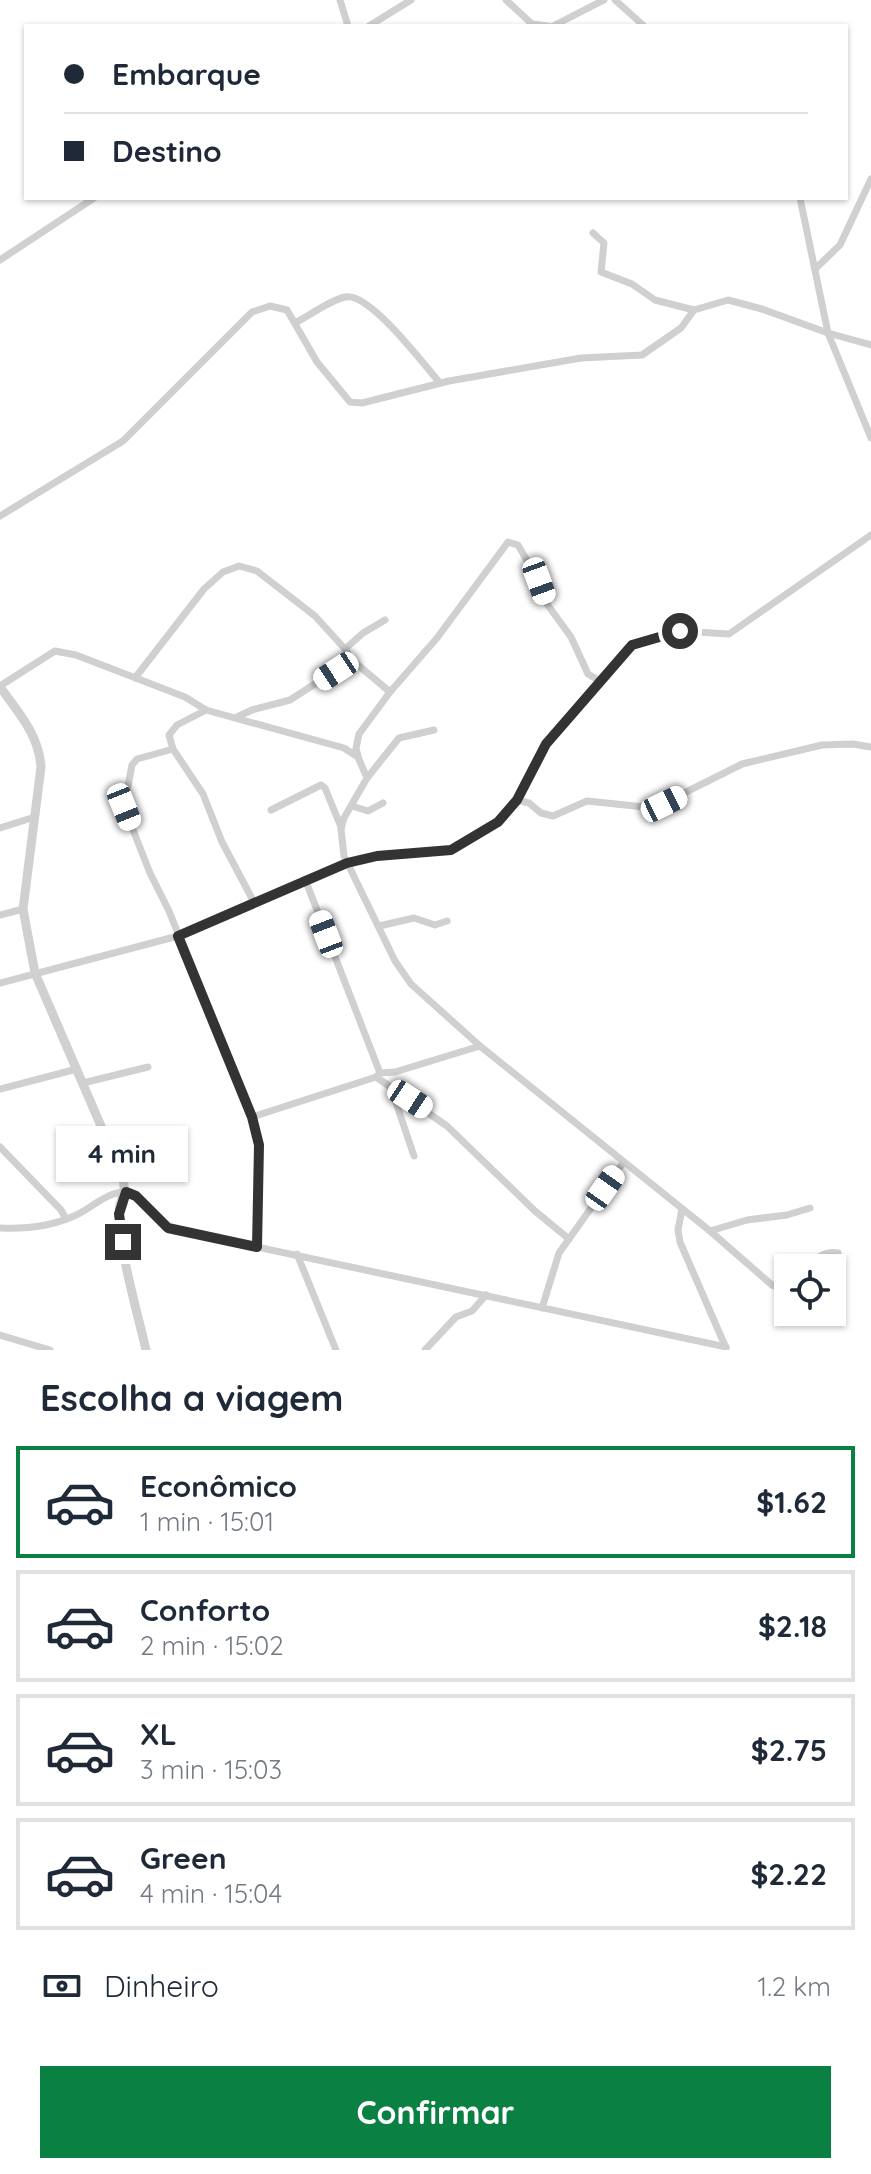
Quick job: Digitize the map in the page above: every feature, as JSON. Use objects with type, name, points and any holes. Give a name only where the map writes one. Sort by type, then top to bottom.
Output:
[{"type":"street","points":[[340,0],[347,24]]},
{"type":"street","points":[[372,24],[411,0]]},
{"type":"street","points":[[506,0],[531,24]]},
{"type":"street","points":[[554,24],[604,0]]},
{"type":"street","points":[[615,0],[642,24]]},
{"type":"street","points":[[815,269],[840,245],[871,179]]},
{"type":"street","points":[[0,260],[91,200]]},
{"type":"street","points":[[800,200],[828,333],[871,438]]},
{"type":"street","points":[[593,233],[604,243],[601,272],[632,284],[655,300],[694,310],[728,300],[871,345]]},
{"type":"street","points":[[295,323],[344,297],[357,298],[393,328],[440,383]]},
{"type":"street","points":[[0,516],[123,441],[252,312],[270,306],[287,310],[317,362],[350,402],[362,403],[440,383],[581,358],[642,355],[681,328],[694,310]]},
{"type":"street","points":[[0,983],[178,936],[347,863],[377,856],[451,850],[498,822],[517,800],[546,744],[632,645],[680,631],[729,634],[871,535]]},
{"type":"street","points":[[367,778],[356,748],[359,734],[390,692],[437,638],[508,542],[518,545],[539,581],[547,604],[571,637],[588,674],[600,681]]},
{"type":"street","points":[[135,678],[204,589],[223,572],[239,566],[257,571],[315,616],[352,660],[390,692]]},
{"type":"street","points":[[345,649],[385,620]]},
{"type":"street","points":[[146,1350],[126,1264],[119,1214],[126,1192],[123,1177],[35,973],[23,909],[41,767],[40,751],[33,734],[0,687],[55,651],[76,655],[185,697],[206,710],[344,748],[358,757]]},
{"type":"street","points":[[236,718],[252,710],[290,700],[352,660]]},
{"type":"street","points":[[206,710],[177,725],[169,735],[173,749],[203,794],[222,842],[255,904]]},
{"type":"street","points":[[341,829],[367,778],[399,738],[434,730]]},
{"type":"street","points":[[517,800],[553,816],[587,801],[654,808],[742,764],[822,745],[871,747]]},
{"type":"street","points":[[173,749],[137,759],[132,765],[124,807],[252,1117],[259,1145],[257,1247]]},
{"type":"street","points":[[271,810],[321,785],[325,788],[341,829],[347,863],[395,961],[411,984],[480,1046],[774,1286]]},
{"type":"street","points":[[352,806],[368,811],[383,803]]},
{"type":"street","points":[[0,828],[35,817]]},
{"type":"street","points":[[305,879],[378,1075],[447,1126],[569,1239]]},
{"type":"street","points":[[0,915],[23,909]]},
{"type":"street","points":[[379,926],[414,918],[435,925],[447,921]]},
{"type":"street","points":[[252,1117],[378,1075],[480,1046]]},
{"type":"street","points":[[83,1083],[148,1067]]},
{"type":"street","points":[[0,1089],[77,1069]]},
{"type":"street","points":[[390,1086],[414,1156]]},
{"type":"street","points":[[0,1147],[66,1219]]},
{"type":"street","points":[[542,1308],[559,1253],[623,1163]]},
{"type":"street","points":[[0,1228],[22,1229],[66,1219],[114,1194],[126,1192],[136,1196],[168,1228],[726,1348]]},
{"type":"street","points":[[710,1231],[747,1220],[787,1215],[810,1208]]},
{"type":"street","points":[[682,1209],[678,1230],[680,1242],[726,1348]]},
{"type":"street","points":[[824,1254],[831,1251],[838,1253]]},
{"type":"street","points":[[297,1254],[336,1350]]},
{"type":"street","points":[[425,1350],[456,1317],[472,1311],[486,1295]]},
{"type":"street","points":[[0,1335],[50,1350]]},
{"type":"route","points":[[123,1242],[119,1214],[126,1192],[136,1196],[168,1228],[257,1247],[259,1145],[252,1117],[178,936],[347,863],[377,856],[451,850],[498,822],[517,800],[546,744],[632,645],[680,631]]}]
